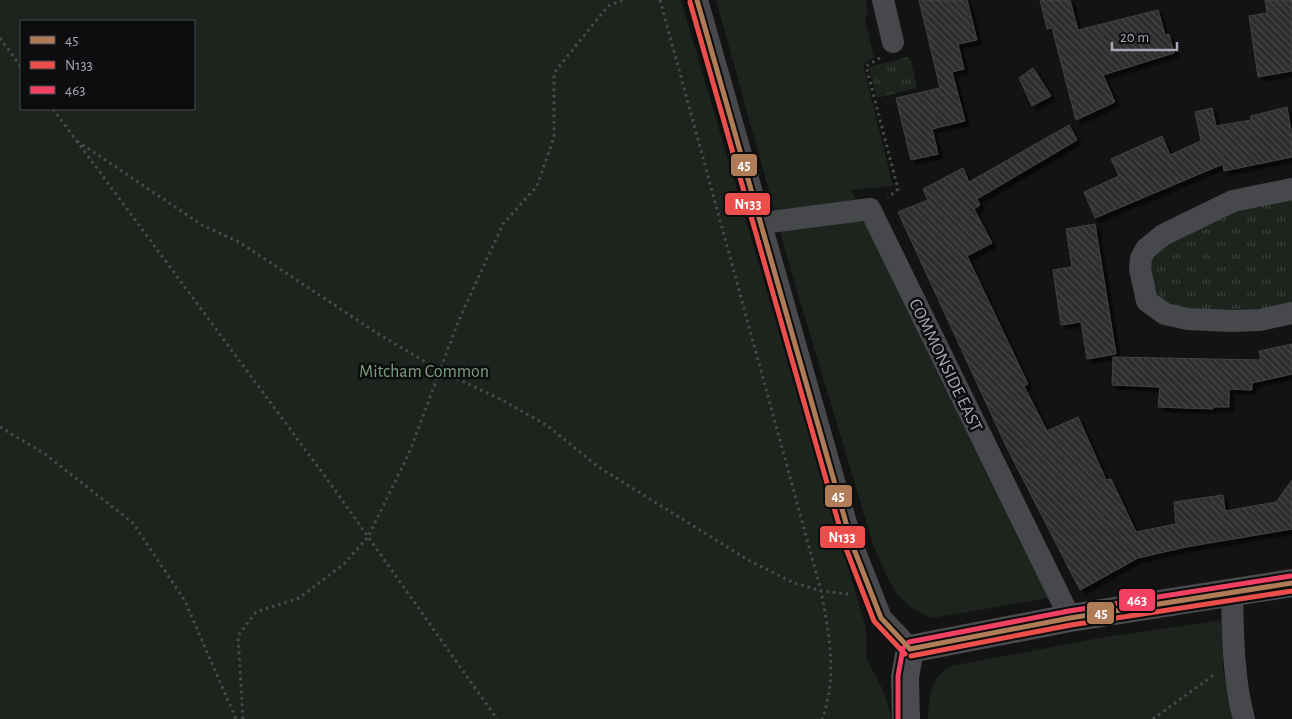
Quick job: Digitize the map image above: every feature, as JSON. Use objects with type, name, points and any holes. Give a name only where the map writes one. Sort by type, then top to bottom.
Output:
[{"type":"main road","points":[[906,719],[905,677],[910,649],[1070,618],[1292,583]]},
{"type":"street","points":[[697,0],[762,223],[793,340],[858,561],[881,618],[910,649]]},
{"type":"street","points":[[883,0],[893,42]]},
{"type":"street","points":[[1292,189],[1233,201],[1162,234],[1146,248],[1141,258],[1140,269],[1147,300],[1165,314],[1188,319],[1232,321],[1260,320],[1292,313]]},
{"type":"street","points":[[762,223],[870,209]]},
{"type":"street","name":"COMMONSIDE EAST","points":[[870,209],[1070,618]]},
{"type":"street","points":[[1232,593],[1234,668],[1238,697],[1244,719]]},
{"type":"path","points":[[243,719],[238,636],[256,612],[298,598],[344,564],[368,537],[410,451],[439,370],[504,224],[536,186],[554,138],[554,73],[608,6],[623,0]]},
{"type":"path","points":[[660,0],[821,591],[830,649],[831,676],[828,704],[822,719]]},
{"type":"path","points":[[0,38],[20,66]]},
{"type":"path","points":[[870,209],[898,188],[866,66],[878,61],[893,42]]},
{"type":"path","points":[[54,110],[368,537],[496,719]]},
{"type":"path","points":[[77,141],[202,225],[239,242],[301,284],[439,370],[502,400],[548,426],[597,466],[748,560],[792,582],[821,591],[850,594]]},
{"type":"path","points":[[0,427],[45,454],[133,523],[185,601],[236,719]]},
{"type":"path","points":[[1153,719],[1217,672],[1234,668]]},
{"type":"green space","name":"Mitcham Common","points":[[0,0],[681,0],[866,628],[867,660],[883,690],[892,719],[0,719]]},
{"type":"green space","points":[[716,0],[866,0],[868,11],[865,19],[874,58],[863,64],[893,186],[851,190],[1050,598],[932,618],[919,612],[901,598],[888,579],[873,544],[794,281]]},
{"type":"green space","points":[[907,57],[911,60],[917,88],[877,98],[869,67]]},
{"type":"green space","points":[[1292,200],[1292,302],[1253,310],[1253,313],[1177,307],[1160,297],[1150,271],[1151,263],[1160,249],[1230,210]]},
{"type":"green space","points":[[1223,620],[1223,672],[1236,719],[928,719],[932,688],[939,676],[951,666],[1105,637]]},
{"type":"building","points":[[919,0],[967,0],[977,40],[958,44],[964,69],[952,72],[965,121],[932,129],[938,154],[911,160],[896,98],[940,88]]},
{"type":"building","points":[[1040,0],[1070,0],[1078,30],[1158,10],[1165,35],[1169,34],[1174,53],[1103,75],[1115,102],[1076,120],[1052,28],[1047,29]]},
{"type":"building","points":[[1265,0],[1292,0],[1292,71],[1258,77],[1249,16],[1267,13]]},
{"type":"building","points":[[1033,68],[1051,96],[1032,106],[1019,78]]},
{"type":"building","points":[[1287,107],[1292,136],[1292,157],[1224,171],[1223,164],[1095,218],[1084,192],[1119,176],[1111,159],[1162,136],[1170,155],[1201,141],[1195,112],[1212,108],[1216,126],[1251,120],[1251,116]]},
{"type":"building","points":[[1069,125],[1077,140],[977,199],[980,205],[974,209],[992,243],[967,256],[1028,384],[1024,386],[1047,431],[1078,417],[1106,480],[1111,479],[1136,532],[1176,524],[1174,502],[1223,495],[1225,511],[1276,502],[1292,480],[1292,529],[1186,547],[1138,558],[1080,590],[1006,446],[898,212],[928,200],[923,189],[963,168],[969,182]]},
{"type":"building","points":[[1095,224],[1116,354],[1087,359],[1081,322],[1061,325],[1053,270],[1072,267],[1066,229]]},
{"type":"building","points":[[1292,344],[1292,374],[1252,383],[1252,390],[1229,389],[1229,407],[1213,407],[1213,409],[1158,407],[1160,387],[1112,385],[1113,357],[1261,360],[1259,351]]},
{"type":"transit line","name":"45","points":[[697,0],[852,544],[881,618],[910,649]]},
{"type":"transit line","name":"N133","points":[[690,2],[845,546],[874,621],[905,654]]},
{"type":"transit line","name":"463","points":[[909,642],[1069,611],[1291,576]]},
{"type":"transit line","name":"45","points":[[910,649],[1070,618],[1292,583]]},
{"type":"transit line","name":"N133","points":[[911,656],[1071,625],[1292,591]]},
{"type":"transit line","name":"463","points":[[898,719],[898,676],[903,648]]}]
